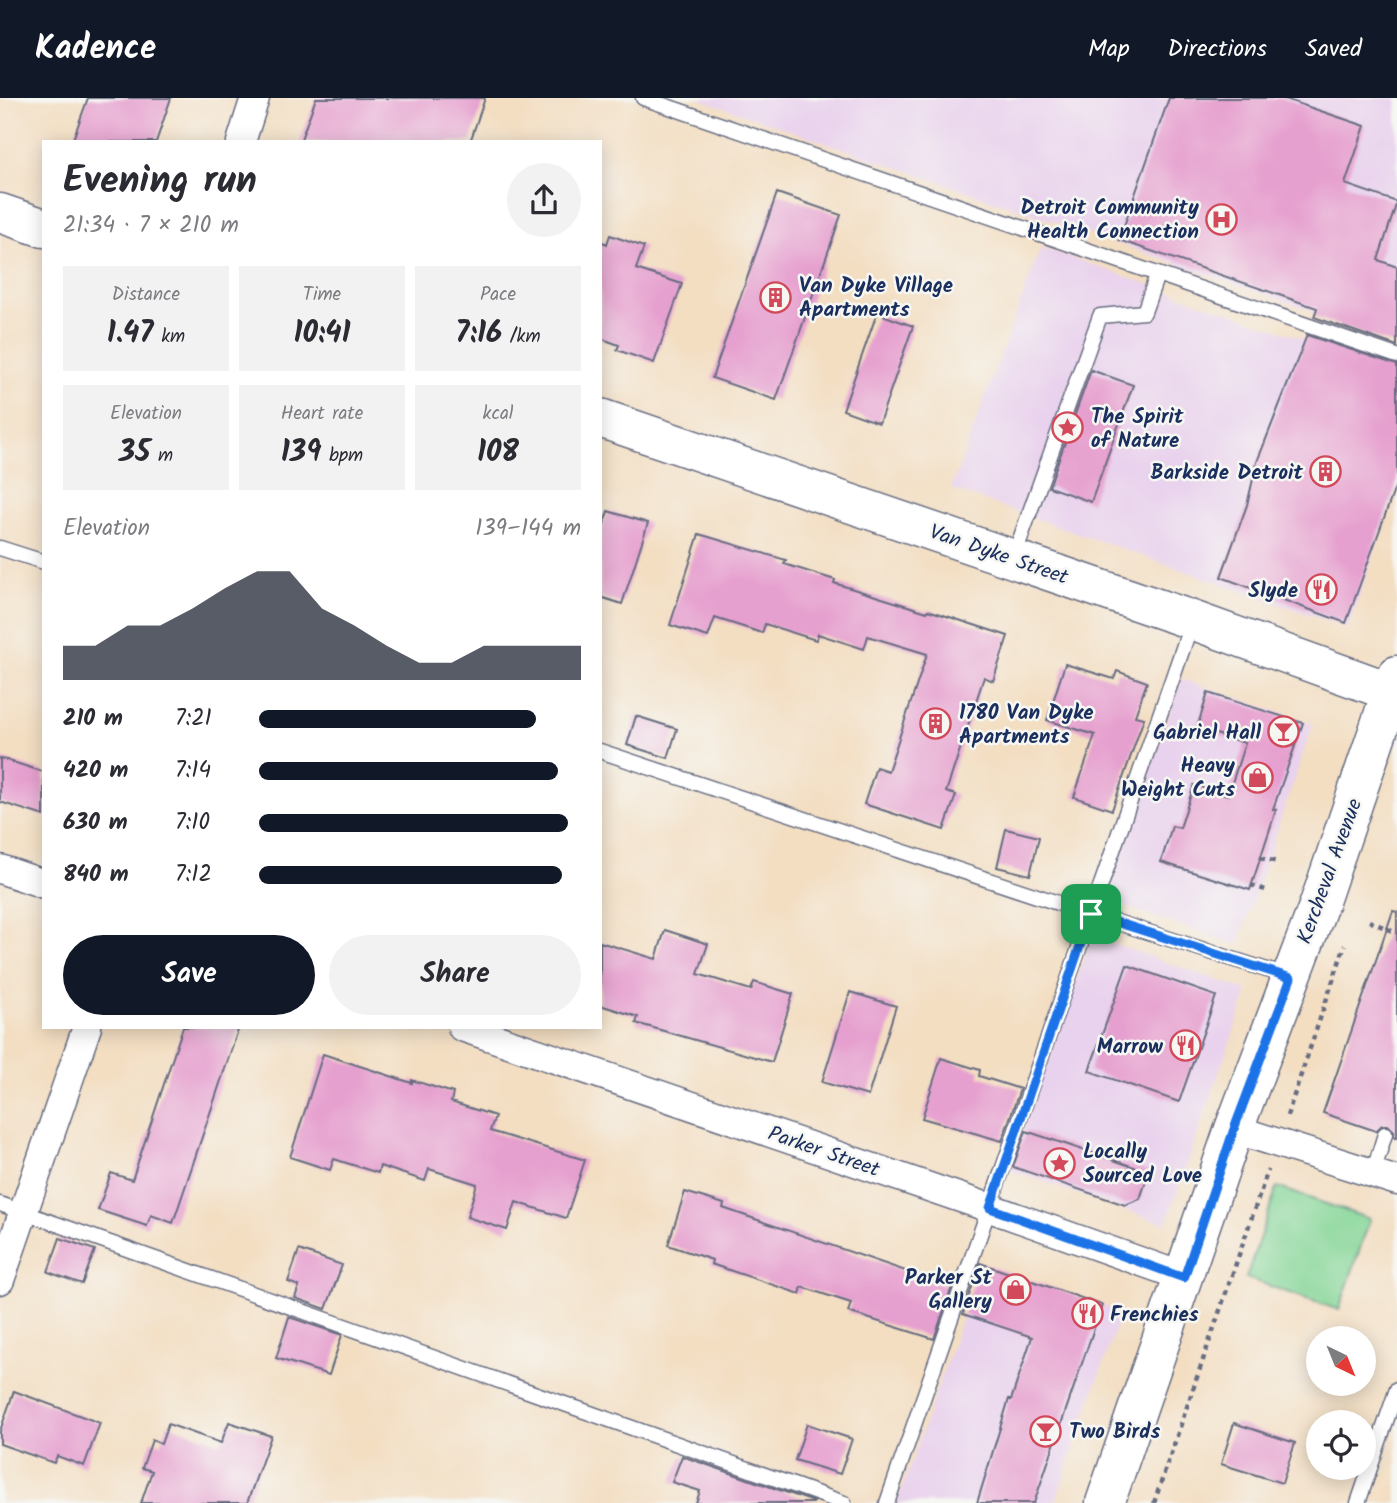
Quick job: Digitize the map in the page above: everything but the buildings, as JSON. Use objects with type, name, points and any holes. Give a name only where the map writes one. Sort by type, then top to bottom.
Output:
[{"type":"main road","points":[[0,212],[42,227]]},
{"type":"main road","name":"Van Dyke Street","points":[[602,419],[1395,687]]},
{"type":"main road","name":"Kercheval Avenue","points":[[1105,1503],[1234,1129],[1319,904],[1395,687]]},
{"type":"street","points":[[242,140],[256,98]]},
{"type":"street","points":[[0,869],[42,883]]},
{"type":"street","points":[[0,1280],[12,1208],[86,1029]]},
{"type":"street","name":"Parker Street","points":[[468,1029],[990,1208],[1184,1278]]},
{"type":"street","points":[[1234,1129],[1385,1177]]},
{"type":"lane","points":[[643,98],[1397,356]]},
{"type":"lane","points":[[1013,559],[1100,316],[1144,312],[1157,275]]},
{"type":"lane","points":[[0,548],[42,561]]},
{"type":"lane","points":[[887,1503],[1192,620]]},
{"type":"lane","points":[[602,752],[1291,978]]},
{"type":"lane","points":[[1385,1133],[1385,1177]]},
{"type":"lane","points":[[12,1208],[844,1503]]},
{"type":"lane","points":[[1358,1503],[1397,1389]]},
{"type":"path","points":[[1260,858],[1278,862]]},
{"type":"path","points":[[1251,885],[1268,891]]},
{"type":"path","points":[[1369,921],[1397,933]]},
{"type":"shaded area","name":"Detroit Community Health Connection","points":[[697,98],[1397,98],[1397,340]]},
{"type":"shaded area","points":[[1041,247],[1397,371],[1397,486],[1348,628],[951,489]]},
{"type":"shaded area","points":[[1181,679],[1313,724],[1238,945],[1105,900]]},
{"type":"shaded area","points":[[1092,936],[1248,991],[1166,1224],[1009,1170]]},
{"type":"shaded area","points":[[981,1264],[1121,1312],[1055,1503],[897,1503]]},
{"type":"green space","points":[[1277,1187],[1370,1219],[1339,1310],[1246,1278]]},
{"type":"place","name":"Detroit Community Health Connection","points":[[1222,219]]},
{"type":"place","name":"Van Dyke Village Apartments","points":[[776,297]]},
{"type":"place","name":"The Spirit of Nature","points":[[1068,428]]},
{"type":"place","name":"Barkside Detroit","points":[[1326,472]]},
{"type":"place","name":"Slyde","points":[[1321,590]]},
{"type":"place","name":"1780 Van Dyke Apartments","points":[[936,724]]},
{"type":"place","name":"Gabriel Hall","points":[[1284,732]]},
{"type":"place","name":"Heavy Weight Cuts","points":[[1258,777]]},
{"type":"place","name":"Marrow","points":[[1186,1046]]},
{"type":"place","name":"Locally Sourced Love","points":[[1060,1163]]},
{"type":"place","name":"Parker St Gallery","points":[[1015,1289]]},
{"type":"place","name":"Frenchies","points":[[1087,1314]]},
{"type":"place","name":"Two Birds","points":[[1046,1431]]},
{"type":"route","points":[[1091,914],[1291,978],[1234,1129],[1184,1278],[990,1208],[1091,914]]}]
